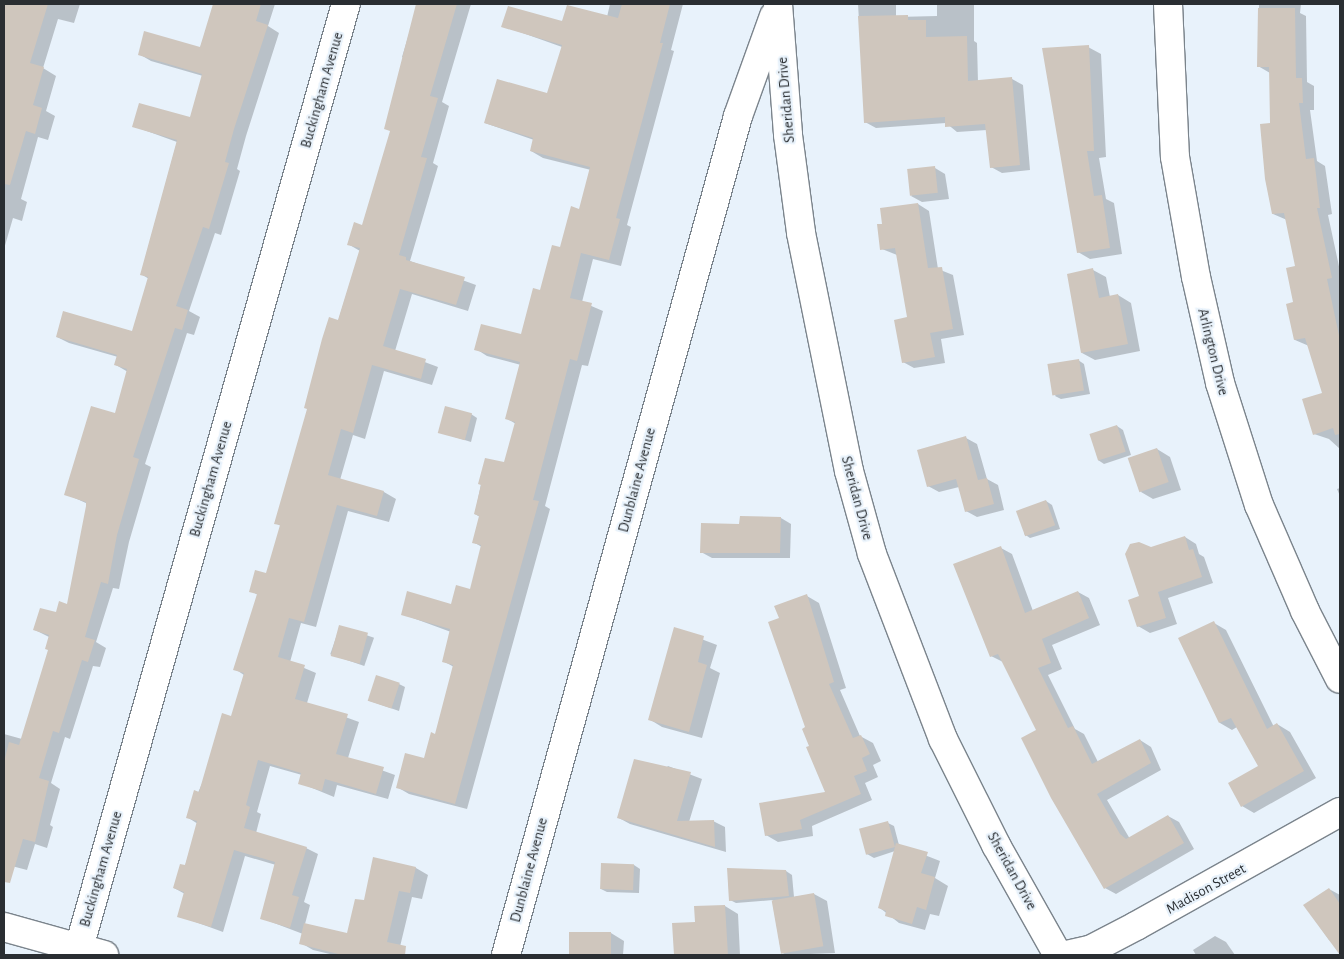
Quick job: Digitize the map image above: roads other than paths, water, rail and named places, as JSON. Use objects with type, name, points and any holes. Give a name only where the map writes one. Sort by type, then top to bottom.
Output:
[{"type":"street","name":"Buckingham Avenue","points":[[86,953],[346,4]]},
{"type":"street","name":"Arlington Drive","points":[[1168,4],[1175,157],[1196,277],[1220,383],[1259,505],[1301,603],[1340,679]]},
{"type":"street","name":"Dunblaine Avenue","points":[[506,955],[738,116],[778,6]]},
{"type":"street","name":"Sheridan Drive","points":[[778,6],[788,135],[801,233],[845,452],[872,554],[944,739],[996,845],[1058,955]]},
{"type":"street","name":"Madison Street","points":[[1067,955],[1092,949],[1144,922],[1340,812]]},
{"type":"street","points":[[4,927],[86,953]]}]
